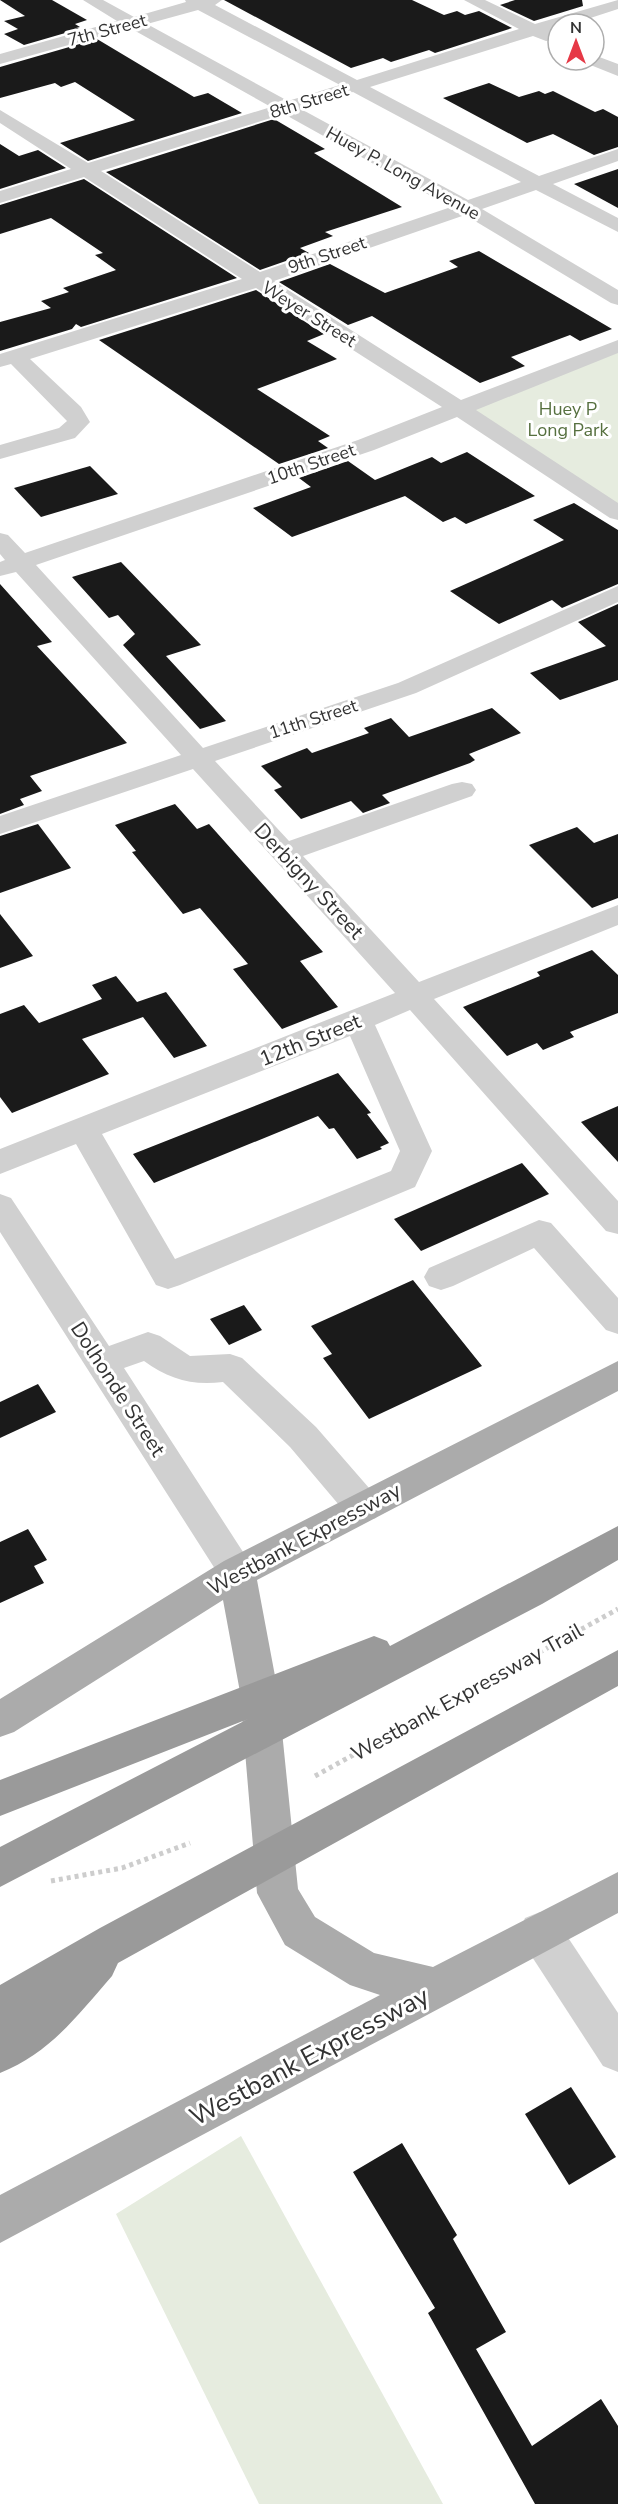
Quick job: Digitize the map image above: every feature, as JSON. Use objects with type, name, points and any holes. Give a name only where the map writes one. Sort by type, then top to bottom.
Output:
[{"type":"highway","points":[[0,1868],[529,1593],[618,1541]]},
{"type":"highway","points":[[0,1798],[529,1593]]},
{"type":"highway","points":[[0,2008],[618,1667]]},
{"type":"highway","points":[[0,2052],[39,2027],[116,1942]]},
{"type":"main road","name":"Westbank Expressway","points":[[0,1720],[237,1572],[609,1386]]},
{"type":"main road","points":[[237,1572],[259,1692],[278,1893],[300,1931],[364,1971],[437,1989]]},
{"type":"main road","name":"Westbank Expressway","points":[[0,2220],[618,1891]]},
{"type":"street","name":"Huey P. Long Avenue","points":[[91,0],[466,207],[618,299]]},
{"type":"street","points":[[472,0],[546,36]]},
{"type":"street","name":"7th Street","points":[[0,59],[203,1]]},
{"type":"street","points":[[203,1],[354,87],[618,226]]},
{"type":"street","name":"8th Street","points":[[0,197],[618,4]]},
{"type":"street","name":"Weyer Street","points":[[0,116],[458,408],[618,513]]},
{"type":"street","name":"9th Street","points":[[8,359],[189,304],[618,155]]},
{"type":"street","name":"10th Street","points":[[11,567],[366,445],[618,345]]},
{"type":"street","points":[[0,452],[67,433],[79,422],[73,412],[8,359]]},
{"type":"street","name":"Derbigny Street","points":[[0,540],[11,567],[195,758],[416,995],[618,1222]]},
{"type":"street","name":"11th Street","points":[[0,825],[407,688],[618,592]]},
{"type":"street","points":[[284,853],[462,790]]},
{"type":"street","name":"12th Street","points":[[0,1162],[358,1021],[416,995],[618,914]]},
{"type":"street","points":[[84,1130],[168,1276],[404,1179],[416,1151],[358,1021]]},
{"type":"street","name":"Dolhonde Street","points":[[0,1206],[237,1572]]},
{"type":"street","points":[[441,1277],[539,1232],[618,1321]]},
{"type":"street","points":[[101,1363],[148,1346],[178,1368],[200,1371],[230,1368],[303,1437],[363,1507]]},
{"type":"street","points":[[540,1932],[618,2051]]},
{"type":"path","name":"Westbank Expressway Trail","points":[[315,1776],[618,1609]]},
{"type":"path","points":[[48,1882],[81,1877],[170,1853],[190,1843]]},
{"type":"green space","name":"Huey P Long Park","points":[[618,346],[618,513],[458,408]]},
{"type":"green space","points":[[241,2136],[443,2504],[259,2504],[116,2214]]},
{"type":"building","points":[[0,0],[52,0],[87,20],[75,24],[80,27],[76,28],[79,29],[24,45],[4,34],[18,29],[4,21],[25,16]]},
{"type":"building","points":[[224,0],[412,0],[444,15],[457,11],[465,15],[479,11],[512,28],[435,53],[429,50],[391,62],[383,58],[351,68]]},
{"type":"building","points":[[515,0],[582,0],[583,6],[563,12],[546,12],[546,17],[534,21],[500,5]]},
{"type":"building","points":[[97,39],[194,97],[208,93],[242,113],[88,161],[60,143],[135,120],[75,82],[61,87],[55,83],[0,98],[0,67]]},
{"type":"building","points":[[489,83],[519,97],[539,91],[545,94],[553,91],[595,112],[603,109],[618,117],[618,147],[594,155],[553,134],[527,143],[443,98]]},
{"type":"building","points":[[274,119],[325,149],[314,153],[402,207],[325,232],[333,236],[300,248],[309,253],[260,270],[106,172]]},
{"type":"building","points":[[0,144],[19,156],[38,150],[66,168],[0,189]]},
{"type":"building","points":[[618,169],[618,208],[574,184]]},
{"type":"building","points":[[84,179],[237,278],[81,327],[76,324],[72,329],[0,351],[0,322],[51,308],[41,301],[69,292],[63,288],[116,270],[95,255],[103,253],[51,218],[0,234],[0,205]]},
{"type":"building","points":[[479,251],[612,329],[580,341],[570,335],[511,357],[525,366],[480,383],[372,316],[348,325],[279,282],[330,264],[385,293],[458,267],[449,261]]},
{"type":"building","points":[[256,290],[324,334],[307,341],[337,359],[257,389],[330,436],[318,441],[328,448],[279,464],[99,340]]},
{"type":"building","points":[[467,452],[535,496],[466,524],[455,517],[443,522],[405,496],[292,537],[253,508],[311,487],[299,478],[348,461],[375,480],[432,457],[441,463]]},
{"type":"building","points":[[90,466],[118,494],[41,517],[14,488]]},
{"type":"building","points":[[574,503],[618,530],[618,584],[562,608],[552,600],[499,624],[450,591],[564,540],[533,520]]},
{"type":"building","points":[[121,562],[201,645],[166,656],[226,721],[200,729],[123,645],[135,634],[118,615],[109,618],[72,577]]},
{"type":"building","points":[[0,584],[52,642],[37,646],[127,743],[30,776],[42,791],[20,799],[24,805],[0,814]]},
{"type":"building","points":[[618,604],[618,680],[560,700],[530,673],[606,646],[578,622]]},
{"type":"building","points":[[492,708],[521,733],[469,754],[475,760],[470,763],[382,795],[390,803],[363,813],[351,801],[301,819],[274,790],[282,787],[261,766],[307,748],[312,753],[369,733],[364,728],[391,718],[409,737]]},
{"type":"building","points":[[175,804],[197,829],[209,824],[323,952],[300,961],[338,1007],[282,1029],[233,969],[248,964],[200,908],[183,914],[132,852],[136,851],[115,825]]},
{"type":"building","points":[[38,824],[71,868],[0,893],[0,836]]},
{"type":"building","points":[[577,827],[594,843],[618,834],[618,898],[592,908],[529,845]]},
{"type":"building","points":[[0,914],[33,956],[0,968]]},
{"type":"building","points":[[592,950],[618,975],[618,1013],[570,1032],[574,1037],[543,1050],[537,1043],[507,1056],[463,1007],[540,976],[537,972]]},
{"type":"building","points":[[116,976],[137,1002],[166,992],[207,1046],[174,1058],[143,1017],[82,1039],[109,1074],[12,1113],[0,1097],[0,1014],[24,1005],[39,1023],[102,999],[92,985]]},
{"type":"building","points":[[338,1073],[371,1113],[367,1114],[389,1143],[380,1147],[382,1149],[357,1159],[334,1128],[329,1129],[318,1116],[154,1183],[133,1154]]},
{"type":"building","points":[[618,1106],[618,1162],[581,1122]]},
{"type":"building","points":[[522,1163],[549,1194],[421,1251],[394,1219]]},
{"type":"building","points":[[413,1280],[482,1366],[369,1419],[323,1358],[332,1354],[311,1326]]},
{"type":"building","points":[[244,1305],[262,1330],[229,1345],[210,1319]]},
{"type":"building","points":[[38,1384],[56,1412],[0,1438],[0,1402]]},
{"type":"building","points":[[28,1529],[47,1560],[34,1566],[44,1583],[0,1603],[0,1542]]},
{"type":"building","points":[[571,2087],[616,2157],[569,2185],[525,2114]]},
{"type":"building","points":[[402,2143],[457,2235],[453,2239],[506,2332],[476,2349],[532,2446],[601,2399],[618,2426],[618,2504],[535,2504],[428,2313],[435,2308],[353,2172]]}]
